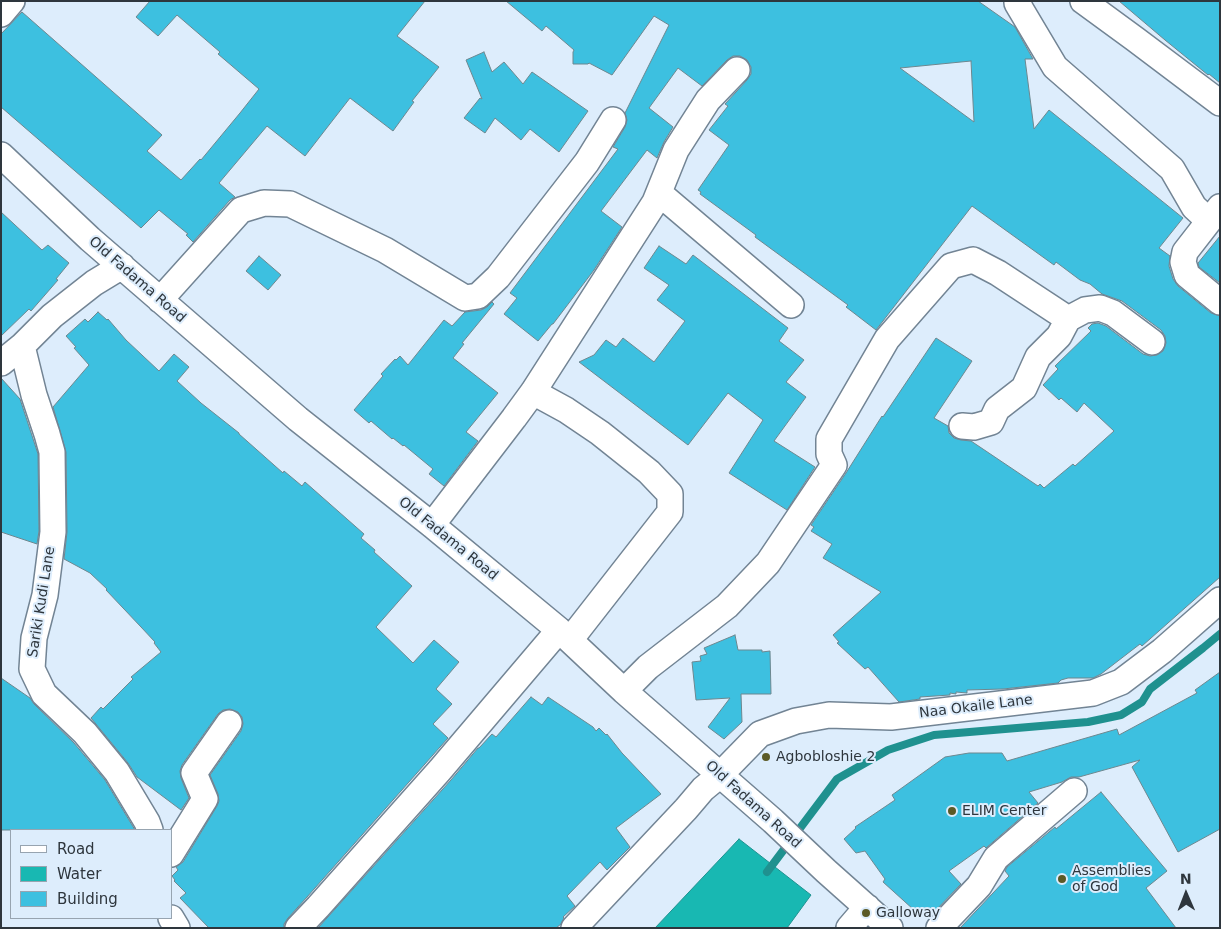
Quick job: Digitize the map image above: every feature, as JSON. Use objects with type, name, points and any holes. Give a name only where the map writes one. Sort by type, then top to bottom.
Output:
[{"type":"street","points":[[1,14],[12,1]]},
{"type":"street","points":[[1019,1],[1017,3],[1055,67],[1172,169],[1194,207],[1214,214],[1185,252],[1183,262],[1187,275],[1220,302]]},
{"type":"street","points":[[1083,1],[1220,103]]},
{"type":"street","points":[[432,525],[533,392],[655,202],[676,150],[708,100],[737,70]]},
{"type":"street","points":[[160,300],[242,210],[264,203],[290,204],[385,250],[465,298],[478,296],[498,277],[587,162],[613,120]]},
{"type":"street","name":"Old Fadama Road","points":[[1,155],[90,239],[298,419],[432,525],[564,635],[624,692],[773,821],[890,928]]},
{"type":"street","points":[[659,193],[791,305]]},
{"type":"street","points":[[624,692],[648,667],[727,606],[768,563],[834,465],[829,454],[830,439],[886,339],[951,266],[973,260],[998,273],[1068,319]]},
{"type":"street","points":[[1,363],[59,311],[94,283],[122,266]]},
{"type":"street","points":[[962,426],[974,427],[991,422],[997,409],[1024,388],[1038,357],[1059,336],[1068,319],[1085,310],[1100,308],[1113,313],[1152,342]]},
{"type":"street","name":"Sariki Kudi Lane","points":[[22,346],[34,395],[52,452],[53,532],[45,595],[34,638],[32,669],[44,694],[85,733],[117,772],[150,829]]},
{"type":"street","points":[[298,928],[564,635],[670,512],[670,494],[649,472],[600,433],[566,410],[533,392]]},
{"type":"street","name":"Naa Okaile Lane","points":[[574,928],[704,789],[760,734],[796,721],[829,715],[891,717],[1093,693],[1121,682],[1162,651],[1220,600]]},
{"type":"street","points":[[172,852],[205,799],[194,773],[230,723]]},
{"type":"street","points":[[939,928],[979,886],[996,858],[1074,791]]},
{"type":"street","points":[[849,928],[867,907]]},
{"type":"water","points":[[739,839],[811,895],[787,928],[655,928]]},
{"type":"building","points":[[150,1],[425,1],[397,36],[439,67],[412,101],[414,102],[393,131],[350,98],[305,156],[267,126],[219,183],[235,197],[230,200],[193,242],[186,235],[188,234],[159,210],[141,228],[1,107],[1,34],[22,12],[162,135],[147,151],[181,180],[201,160],[259,89],[177,15],[158,36],[136,17]]},
{"type":"building","points":[[506,1],[978,1],[1015,27],[1033,59],[1025,59],[1034,129],[1049,110],[1183,218],[1159,248],[1170,256],[1169,266],[1173,279],[1178,286],[1211,313],[1220,316],[1220,577],[1142,646],[1140,644],[1093,678],[1068,678],[1058,683],[1003,689],[967,690],[967,693],[956,692],[956,694],[920,697],[920,699],[899,702],[868,667],[865,669],[837,643],[839,642],[833,635],[881,592],[823,558],[832,544],[811,531],[814,527],[811,525],[882,416],[936,338],[972,361],[934,418],[948,426],[949,433],[954,438],[971,441],[1038,486],[1040,484],[1044,488],[1073,464],[1075,466],[1114,431],[1084,403],[1077,412],[1061,398],[1059,400],[1043,385],[1058,369],[1055,366],[1091,331],[1088,328],[1092,324],[1098,323],[1106,326],[1143,354],[1150,356],[1157,355],[1163,351],[1166,343],[1165,336],[1161,330],[1122,301],[1102,294],[1056,262],[1054,265],[972,206],[876,330],[846,307],[848,305],[700,194],[701,192],[698,190],[729,145],[709,130],[728,106],[725,104],[751,74],[751,67],[747,60],[740,56],[733,56],[702,86],[678,68],[649,108],[673,127],[657,158],[647,150],[601,211],[622,227],[594,270],[538,341],[504,314],[517,298],[510,293],[618,149],[613,147],[625,127],[627,120],[625,113],[669,25],[654,16],[612,75],[589,63],[573,64],[574,50],[546,26],[542,31]],"holes":[[[971,61],[974,122],[900,68]]]},
{"type":"building","points":[[1119,1],[1220,1],[1220,83],[1208,75]]},
{"type":"building","points":[[484,52],[492,72],[504,62],[523,84],[532,72],[588,111],[559,152],[530,129],[521,140],[495,118],[485,133],[464,118],[480,98],[482,99],[466,60]]},
{"type":"building","points":[[1,212],[42,250],[48,245],[69,263],[56,279],[58,280],[31,311],[29,309],[1,336]]},
{"type":"building","points":[[1220,236],[1220,283],[1199,267],[1198,263]]},
{"type":"building","points":[[659,246],[686,264],[693,255],[788,328],[779,341],[804,360],[786,382],[806,397],[774,441],[815,467],[787,510],[729,473],[763,420],[728,393],[688,445],[579,362],[594,355],[606,340],[616,347],[623,338],[654,362],[685,321],[657,300],[669,285],[644,268]]},
{"type":"building","points":[[259,256],[281,275],[268,290],[246,271]]},
{"type":"building","points":[[492,302],[494,304],[462,343],[464,344],[453,358],[498,393],[466,432],[478,441],[444,486],[429,474],[433,469],[404,445],[392,439],[371,421],[369,423],[354,410],[383,376],[381,374],[395,359],[400,356],[408,365],[444,320],[452,326],[465,312],[481,310]]},
{"type":"building","points":[[98,312],[108,319],[126,340],[159,371],[174,354],[189,367],[177,381],[283,473],[284,471],[302,486],[305,482],[364,534],[361,538],[412,586],[376,627],[413,663],[434,640],[459,662],[436,689],[452,704],[433,724],[448,738],[288,918],[284,928],[209,928],[180,898],[186,893],[174,881],[172,876],[178,870],[176,867],[183,862],[217,806],[219,801],[218,794],[210,775],[241,731],[242,717],[238,712],[230,709],[223,710],[218,714],[182,765],[180,771],[181,778],[189,798],[181,810],[137,777],[128,763],[91,718],[101,707],[103,709],[133,679],[131,677],[161,652],[155,642],[107,589],[90,573],[64,559],[67,532],[66,452],[53,407],[89,365],[66,336],[85,319],[88,322]]},
{"type":"building","points":[[1,378],[20,399],[38,454],[39,531],[37,544],[1,532]]},
{"type":"building","points":[[735,635],[738,650],[770,651],[771,694],[741,694],[742,722],[724,739],[708,727],[730,698],[696,700],[692,662],[701,661],[700,656],[707,654],[704,648]]},
{"type":"building","points":[[1220,672],[1220,829],[1178,852],[1132,767],[1140,760],[1079,777],[1071,777],[1062,782],[1029,792],[1038,803],[986,848],[984,846],[949,871],[961,884],[936,910],[934,908],[914,910],[883,882],[885,879],[865,851],[856,853],[844,839],[855,827],[895,800],[892,795],[945,757],[969,753],[1002,753],[1007,761],[1117,729],[1119,735],[1197,693],[1195,690]]},
{"type":"building","points":[[1,678],[30,698],[74,743],[105,780],[134,829],[1,830]]},
{"type":"building","points":[[531,697],[542,705],[548,697],[593,727],[596,731],[599,728],[607,734],[622,753],[661,794],[616,828],[630,847],[607,870],[600,862],[567,896],[575,906],[563,917],[561,924],[556,928],[318,928],[478,748],[492,734],[496,737]]},
{"type":"building","points":[[1101,792],[1167,871],[1146,888],[1176,928],[960,928],[1009,876],[1005,871],[1007,867]]},
{"type":"waterway","points":[[767,872],[837,779],[888,750],[934,735],[1088,722],[1121,715],[1142,702],[1150,689],[1220,634]]},
{"type":"place","name":"Agbobloshie 2","points":[[766,757]]},
{"type":"place","name":"ELIM Center","points":[[952,811]]},
{"type":"place","name":"Assemblies of God","points":[[1062,879]]},
{"type":"place","name":"Galloway","points":[[866,913]]}]
